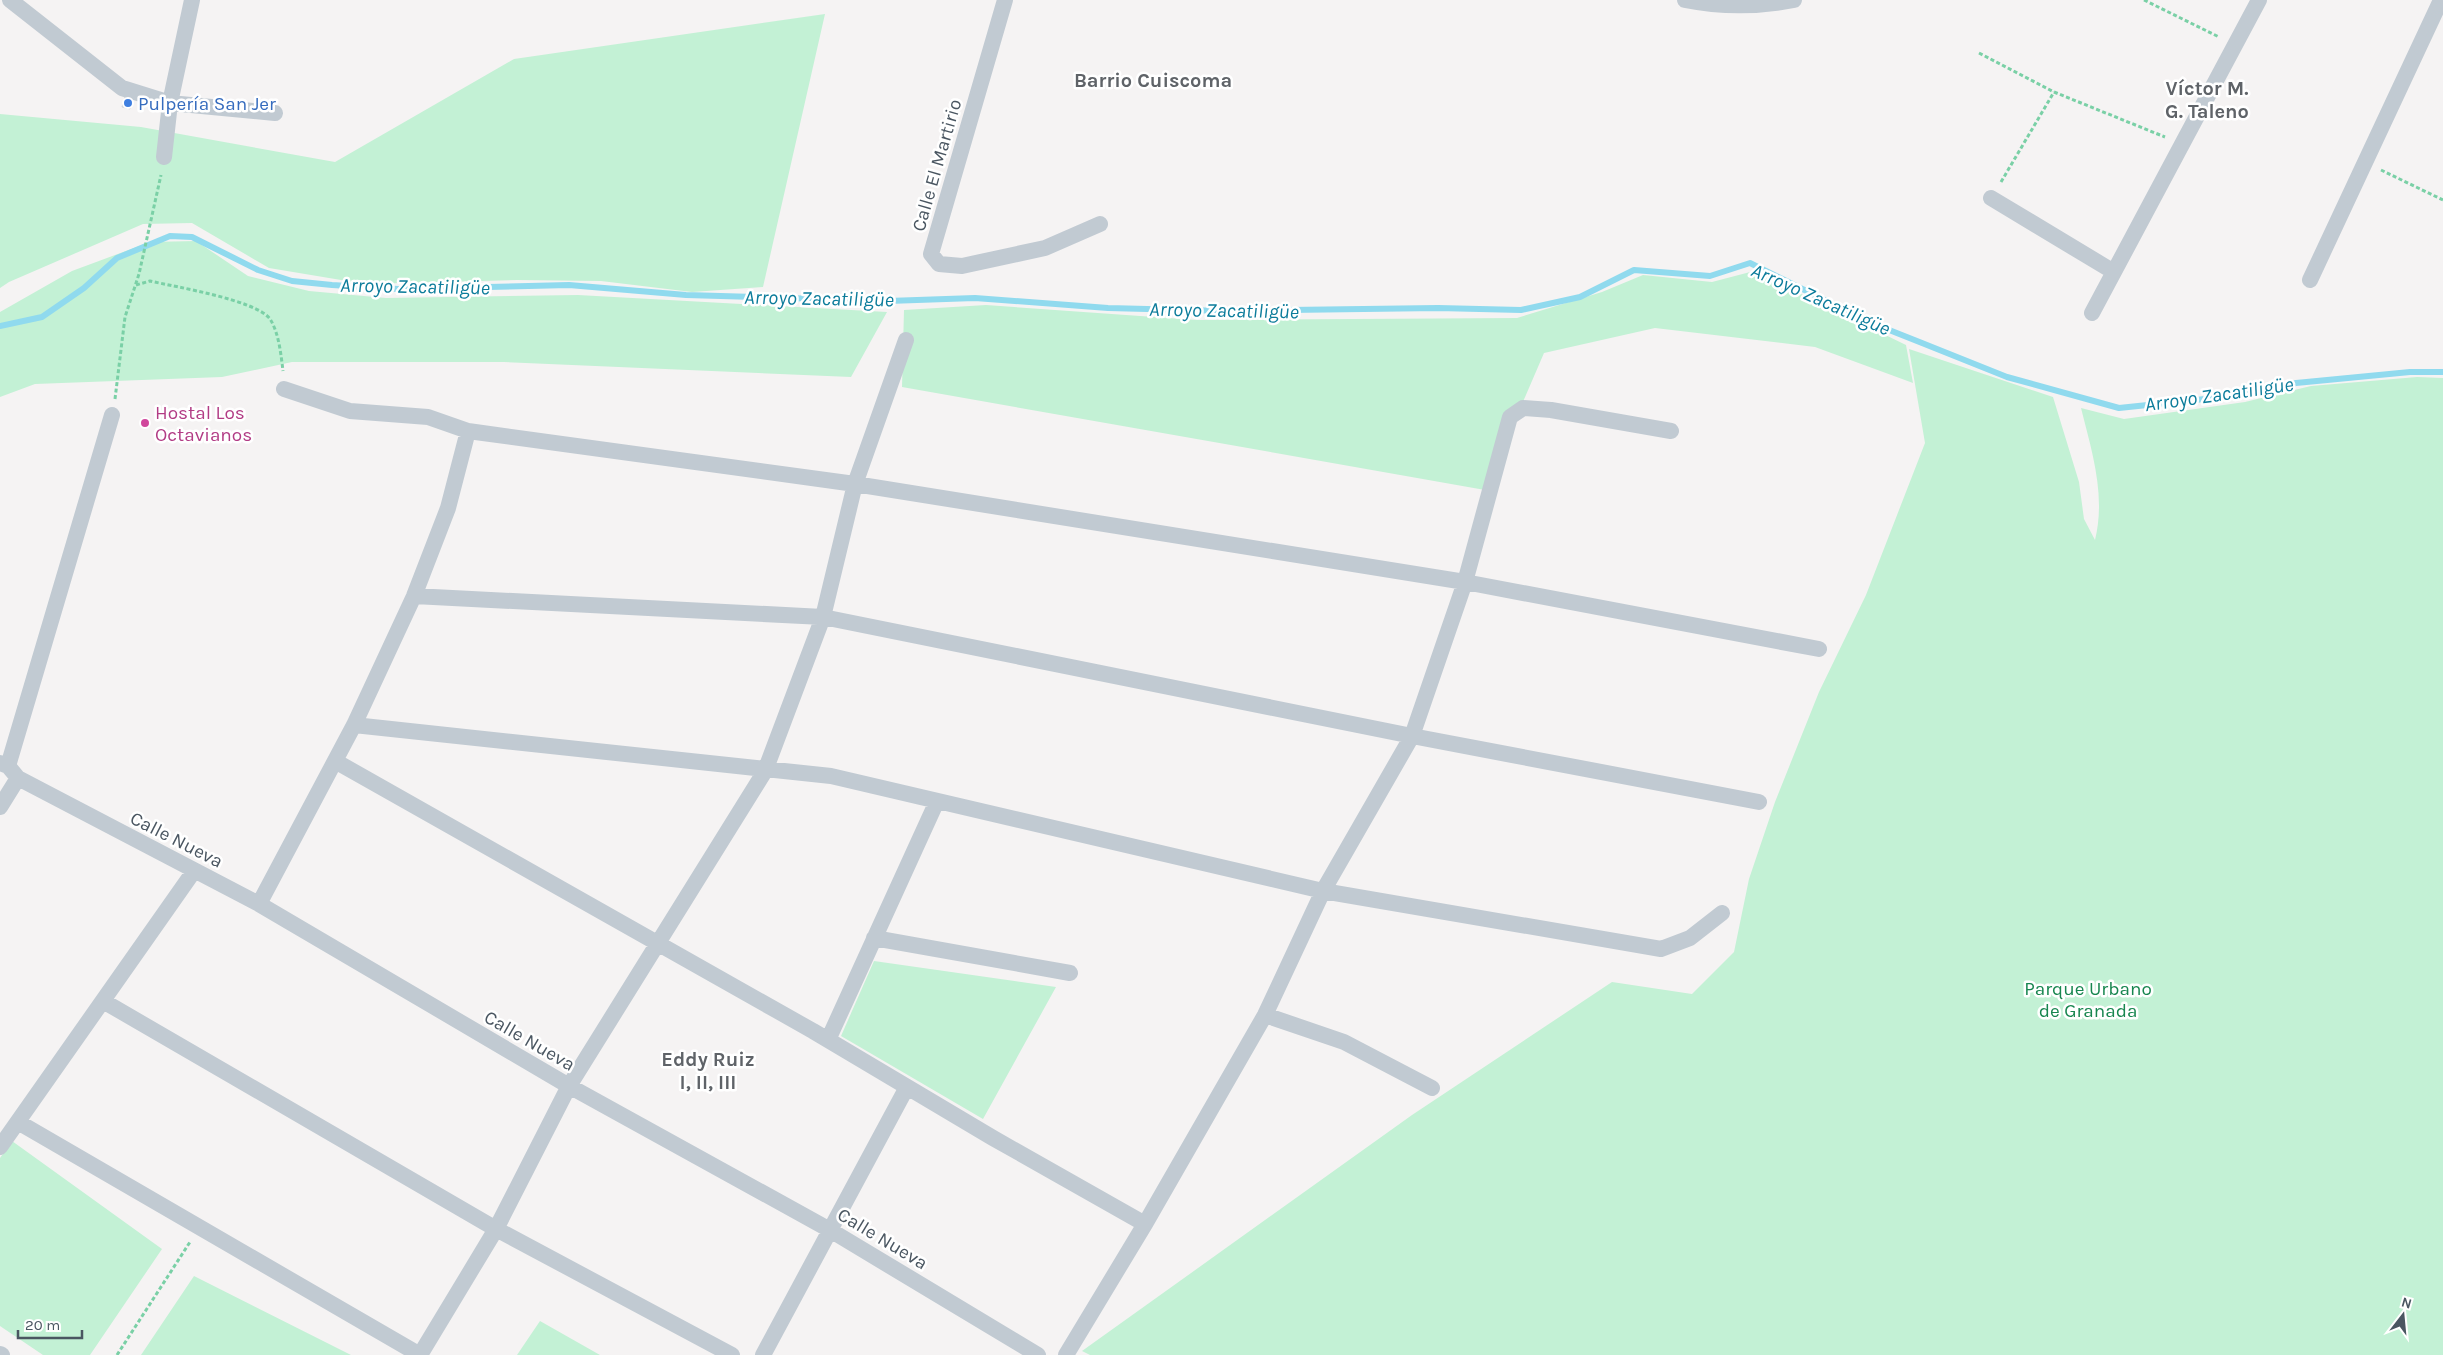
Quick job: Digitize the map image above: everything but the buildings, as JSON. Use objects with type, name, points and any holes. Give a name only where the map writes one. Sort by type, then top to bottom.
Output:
[{"type":"street","points":[[10,0],[122,88],[170,104],[275,113]]},
{"type":"street","points":[[164,157],[170,104],[192,0]]},
{"type":"street","name":"Calle El Martirio","points":[[1005,0],[931,254],[939,264],[962,266],[1045,248],[1100,224]]},
{"type":"street","points":[[1685,0],[1712,5],[1778,3],[1794,0]]},
{"type":"street","points":[[2092,313],[2259,0]]},
{"type":"street","points":[[2310,280],[2441,0]]},
{"type":"street","points":[[1992,198],[2114,272]]},
{"type":"street","points":[[18,1122],[420,1355],[496,1229],[569,1086],[765,771],[823,618],[855,484],[906,340]]},
{"type":"street","points":[[284,389],[350,411],[428,417],[468,431],[855,484],[1465,582],[1818,649]]},
{"type":"street","points":[[1066,1355],[1145,1224],[1265,1015],[1323,891],[1412,736],[1465,582],[1510,417],[1523,408],[1550,410],[1671,432]]},
{"type":"street","points":[[0,806],[9,769],[112,415]]},
{"type":"street","points":[[259,904],[354,725],[414,596],[448,508],[468,431]]},
{"type":"street","points":[[414,596],[823,618],[1412,736],[1759,802]]},
{"type":"street","points":[[354,725],[765,771],[831,776],[1323,891],[1661,949],[1690,938],[1722,913]]},
{"type":"street","points":[[335,761],[828,1040],[1145,1224]]},
{"type":"street","name":"Calle Nueva","points":[[9,769],[194,871],[259,904],[569,1086],[830,1230],[1038,1355]]},
{"type":"street","points":[[828,1040],[937,801]]},
{"type":"street","points":[[0,1147],[194,871]]},
{"type":"street","points":[[874,938],[1070,973]]},
{"type":"street","points":[[102,1001],[496,1229],[732,1355]]},
{"type":"street","points":[[1265,1015],[1344,1042],[1432,1088]]},
{"type":"street","points":[[763,1355],[907,1087]]},
{"type":"path","points":[[2144,0],[2235,46]]},
{"type":"path","points":[[1979,53],[2054,92],[2182,144]]},
{"type":"path","points":[[1992,198],[2054,92]]},
{"type":"path","points":[[112,415],[126,317],[139,274],[164,157]]},
{"type":"path","points":[[2364,162],[2443,200]]},
{"type":"path","points":[[136,285],[150,281],[253,306],[270,319],[279,346],[284,389]]},
{"type":"path","points":[[117,1355],[200,1227]]},
{"type":"green space","points":[[825,14],[763,287],[692,292],[601,281],[517,280],[365,284],[269,268],[192,223],[143,224],[9,282],[0,288],[0,114],[141,127],[335,162],[514,59]]},
{"type":"green space","points":[[196,241],[248,276],[309,291],[386,298],[578,295],[887,312],[851,377],[504,362],[292,362],[222,377],[35,384],[0,397],[0,312],[72,271],[150,242]]},
{"type":"green space","points":[[1754,271],[1906,345],[1913,383],[1815,347],[1655,328],[1544,353],[1485,490],[902,387],[904,310],[986,305],[1197,320],[1517,318],[1602,292],[1643,275],[1712,282]]},
{"type":"green space","name":"Parque Urbano de Granada","points":[[1909,349],[2053,397],[2079,482],[2084,519],[2095,540],[2099,507],[2098,490],[2093,457],[2081,408],[2124,419],[2245,402],[2311,386],[2417,377],[2443,378],[2443,1355],[1090,1355],[1082,1351],[1412,1115],[1612,982],[1692,994],[1734,952],[1749,879],[1775,802],[1819,692],[1866,595],[1925,443]]},
{"type":"green space","points":[[874,961],[1056,987],[983,1119],[841,1036]]},
{"type":"green space","points":[[12,1141],[162,1249],[90,1355],[43,1355],[0,1326],[0,1158]]},
{"type":"green space","points":[[194,1276],[351,1355],[141,1355]]},
{"type":"green space","points":[[540,1321],[600,1355],[517,1355]]},
{"type":"waterway","name":"Arroyo Zacatiligüe","points":[[0,326],[42,317],[84,288],[117,258],[170,236],[192,237],[258,270],[292,281],[332,285],[398,289],[569,285],[686,295],[888,301],[975,298],[1108,308],[1225,311],[1438,308],[1521,310],[1580,297],[1634,270],[1710,276],[1750,263],[1869,322],[2007,377],[2119,408],[2243,395],[2296,383],[2410,372],[2443,372]]},
{"type":"place","name":"Pulpería San Jer","points":[[128,103]]},
{"type":"place","name":"Hostal Los Octavianos","points":[[145,423]]},
{"type":"district","name":"Barrio Cuiscoma","points":[[1153,80]]},
{"type":"district","name":"Víctor M. G. Taleno","points":[[2207,100]]},
{"type":"district","name":"Eddy Ruiz I, II, III","points":[[708,1070]]}]
